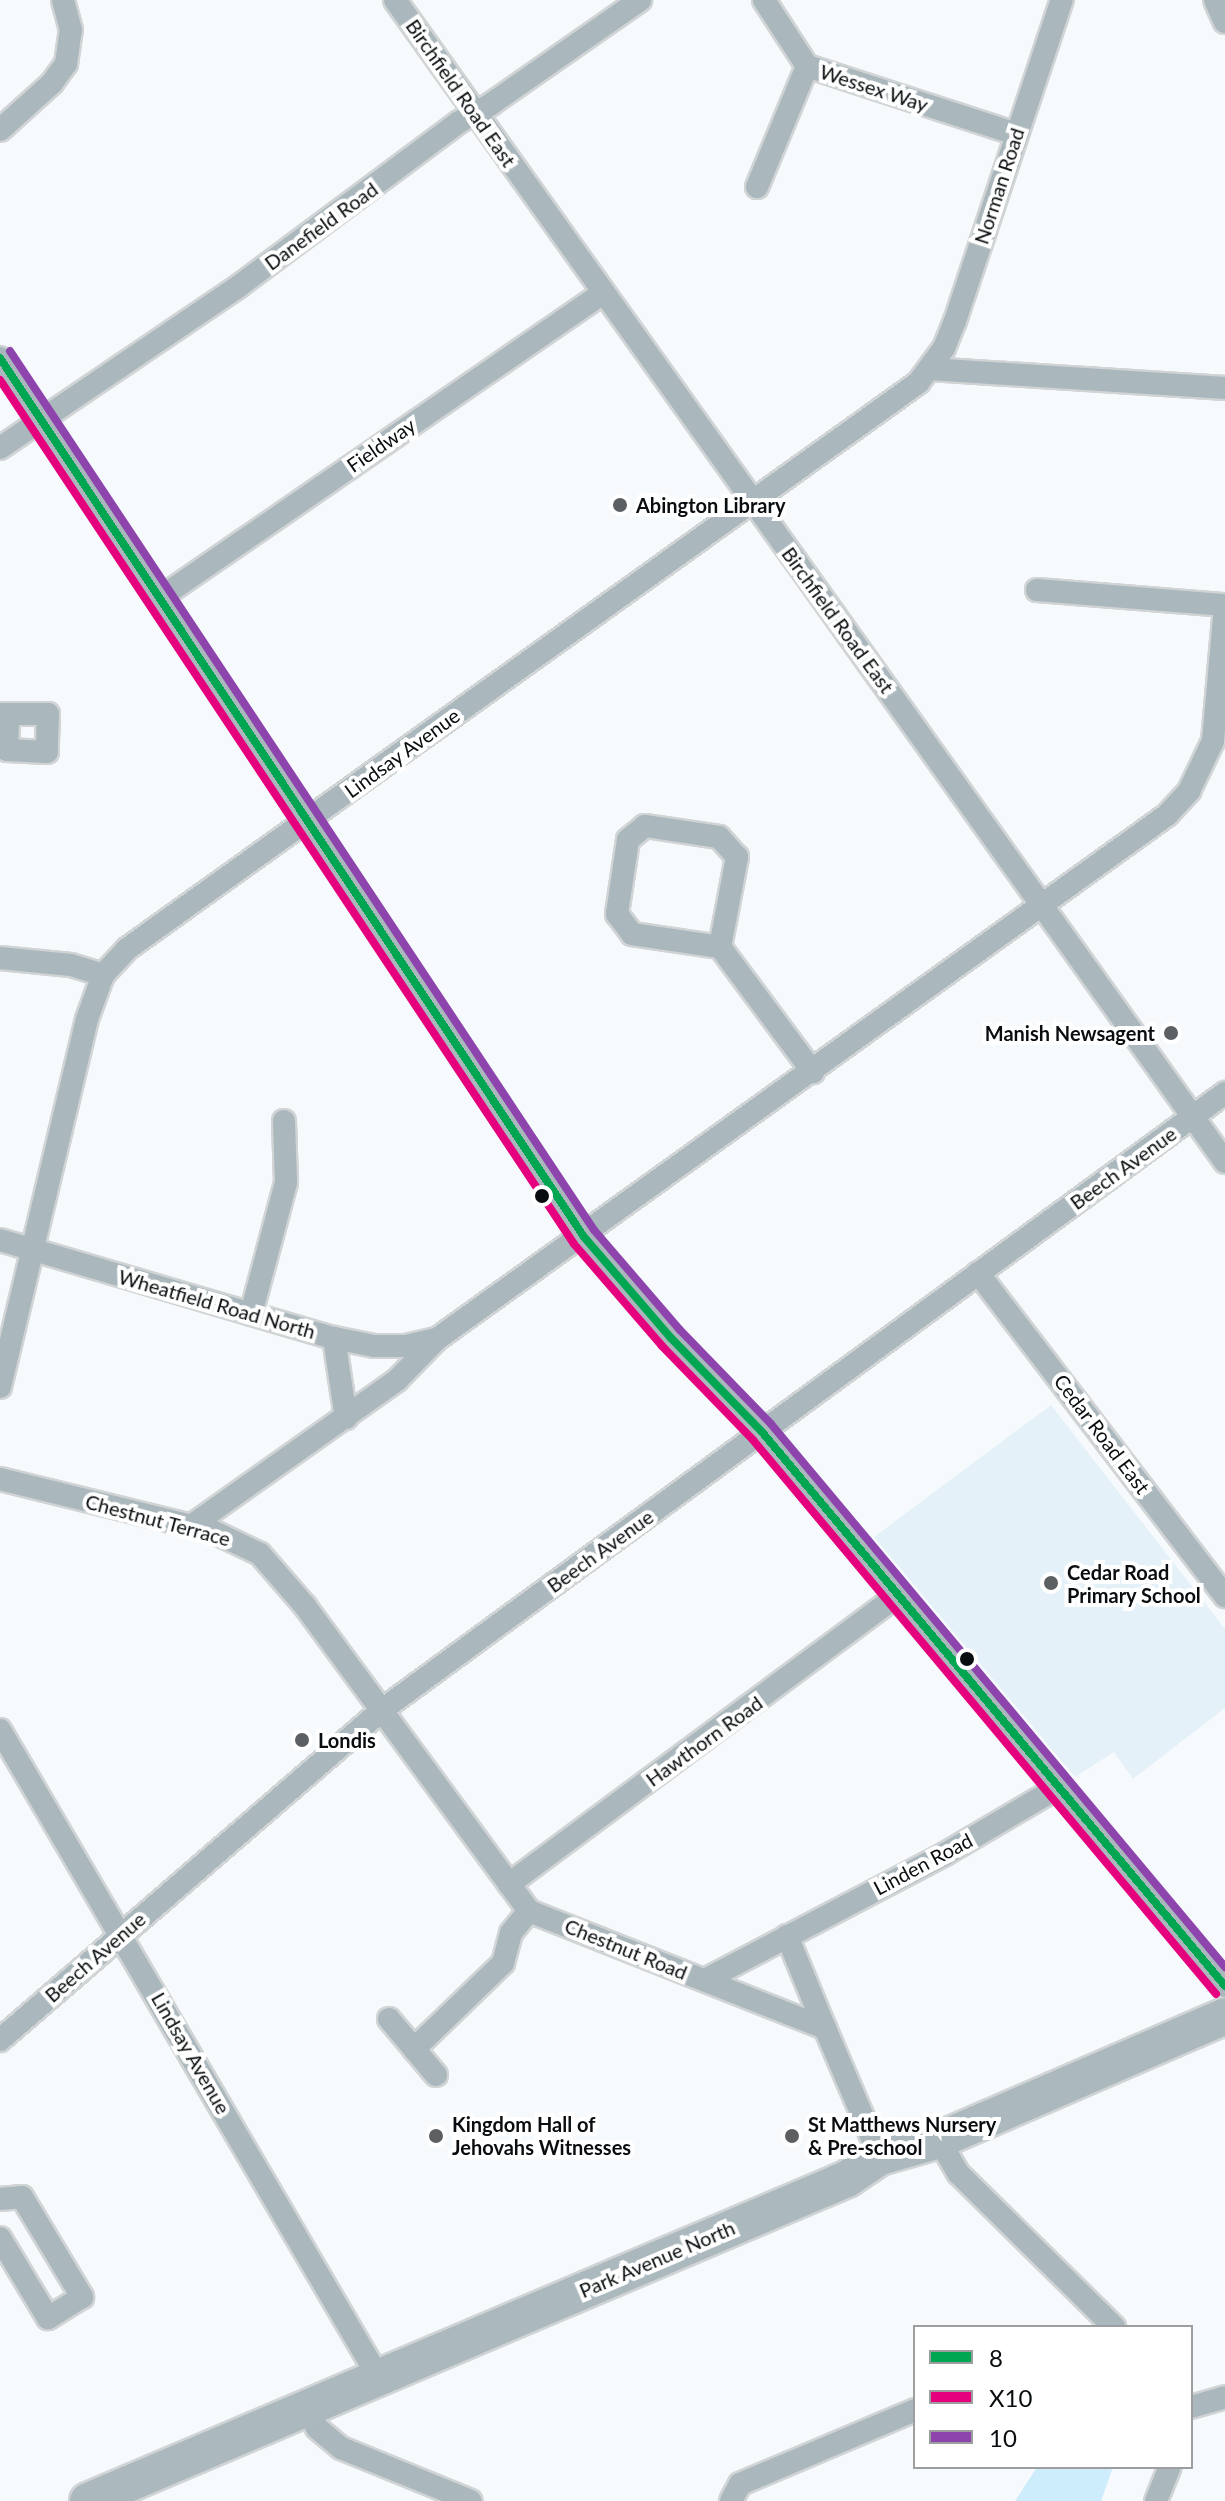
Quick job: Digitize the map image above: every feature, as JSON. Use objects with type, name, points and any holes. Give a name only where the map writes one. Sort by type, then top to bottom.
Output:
[{"type":"main road","name":"Park Avenue North","points":[[88,2501],[847,2179],[880,2157],[939,2140],[1225,2016]]},
{"type":"street","points":[[0,130],[39,96],[66,64],[71,30],[63,0]]},
{"type":"street","name":"Birchfield Road East","points":[[395,0],[1225,1162]]},
{"type":"street","name":"Danefield Road","points":[[0,448],[239,286],[476,113],[640,0]]},
{"type":"street","name":"Wessex Way","points":[[764,0],[807,66],[1016,134]]},
{"type":"street","name":"Norman Road","points":[[930,369],[955,321],[1062,0]]},
{"type":"street","points":[[1215,0],[1225,22]]},
{"type":"street","points":[[757,187],[807,66]]},
{"type":"street","name":"Fieldway","points":[[160,598],[603,293]]},
{"type":"street","points":[[0,358],[584,1237],[671,1338],[762,1432],[1225,1986]]},
{"type":"street","points":[[930,369],[1225,388]]},
{"type":"street","name":"Lindsay Avenue","points":[[0,1387],[87,1019],[103,975],[127,949],[903,395],[930,369]]},
{"type":"street","points":[[191,1526],[397,1380],[437,1339],[584,1237],[1153,827],[1180,802],[1207,760],[1217,723],[1225,606],[1037,590]]},
{"type":"street","points":[[720,947],[737,857],[719,837],[645,826],[628,840],[617,914],[632,934],[720,947],[813,1072]]},
{"type":"street","points":[[0,958],[71,965],[103,975]]},
{"type":"street","name":"Beech Avenue","points":[[0,2040],[382,1710],[1225,1093]]},
{"type":"street","points":[[251,1314],[286,1182],[284,1121]]},
{"type":"street","name":"Wheatfield Road North","points":[[0,1240],[334,1338],[374,1346],[406,1346],[437,1339]]},
{"type":"street","name":"Cedar Road East","points":[[978,1273],[1225,1596]]},
{"type":"street","points":[[334,1338],[346,1418]]},
{"type":"street","name":"Chestnut Terrace","points":[[0,1479],[191,1526],[240,1542],[272,1564],[382,1710]]},
{"type":"street","name":"Hawthorn Road","points":[[509,1884],[897,1596]]},
{"type":"street","points":[[382,1710],[529,1911],[511,1933],[503,1963],[414,2049]]},
{"type":"street","name":"Lindsay Avenue","points":[[0,1730],[379,2378]]},
{"type":"street","name":"Linden Road","points":[[705,1980],[945,1854],[1057,1788]]},
{"type":"street","name":"Chestnut Road","points":[[529,1911],[825,2028]]},
{"type":"street","points":[[787,1936],[880,2157]]},
{"type":"street","points":[[389,2019],[436,2075]]},
{"type":"street","points":[[939,2140],[967,2183],[1107,2325]]},
{"type":"street","points":[[0,2199],[22,2197],[82,2297],[48,2318],[0,2238]]},
{"type":"street","points":[[1193,2406],[1225,2397]]},
{"type":"street","points":[[307,2409],[326,2438],[341,2448],[471,2501]]},
{"type":"street","points":[[731,2501],[740,2484],[913,2411]]},
{"type":"street","points":[[1156,2501],[1169,2469]]},
{"type":"shaded area","name":"Cedar Road Primary School","points":[[1051,1405],[1225,1629],[1225,1708],[1133,1779],[1114,1752],[1075,1777],[874,1537]]},
{"type":"shaded area","points":[[1036,2469],[1112,2469],[1101,2501],[1015,2501]]},
{"type":"transit line","name":"10","points":[[10,351],[594,1230],[680,1330],[771,1424],[1225,1967]]},
{"type":"transit line","name":"8","points":[[0,358],[584,1237],[671,1338],[762,1432],[1225,1986]]},
{"type":"transit line","name":"X10","points":[[0,380],[574,1244],[662,1346],[753,1440],[1216,1994]]},
{"type":"place","name":"Abington Library","points":[[620,505]]},
{"type":"place","name":"Manish Newsagent","points":[[1171,1033]]},
{"type":"place","name":"Cedar Road Primary School","points":[[1051,1583]]},
{"type":"place","name":"Londis","points":[[302,1740]]},
{"type":"place","name":"Kingdom Hall of Jehovahs Witnesses","points":[[436,2136]]},
{"type":"place","name":"St Matthews Nursery & Pre-school","points":[[792,2136]]}]
